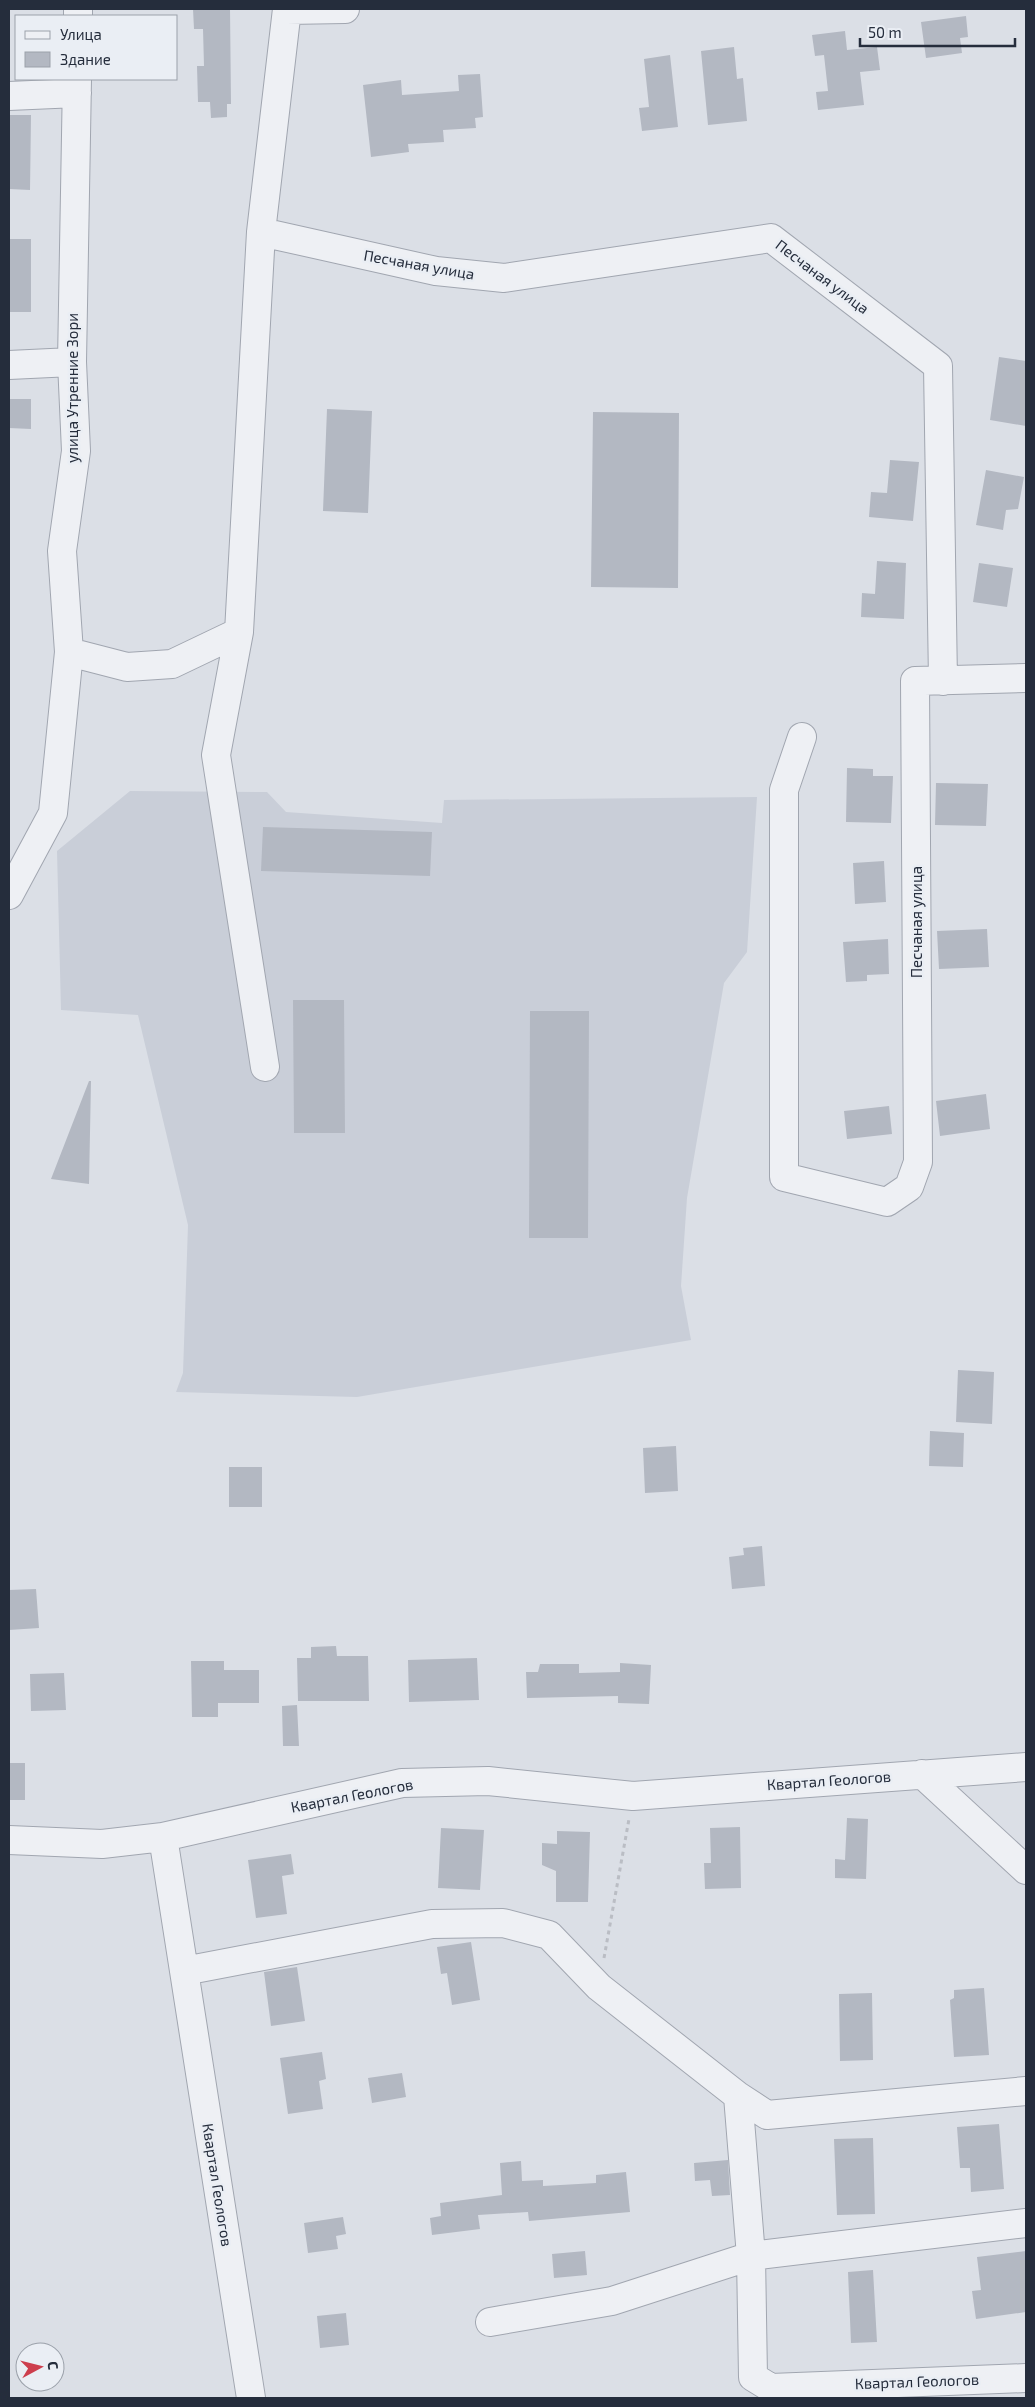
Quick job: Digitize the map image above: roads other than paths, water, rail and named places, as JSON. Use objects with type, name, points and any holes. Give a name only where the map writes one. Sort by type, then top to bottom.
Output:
[{"type":"street","points":[[264,1067],[216,755],[239,632],[261,232],[287,9],[345,9]]},
{"type":"street","points":[[9,96],[77,86]]},
{"type":"street","name":"улица Утренние Зори","points":[[9,895],[15,871],[53,813],[69,652],[62,551],[76,451],[72,362],[77,86]]},
{"type":"street","name":"Песчаная улица","points":[[261,232],[436,271],[504,278],[770,238],[938,366],[943,681],[915,681],[918,1162],[909,1187],[887,1202],[784,1177],[784,790],[802,737]]},
{"type":"street","points":[[9,365],[72,362]]},
{"type":"street","points":[[69,652],[127,667],[172,664],[239,632]]},
{"type":"street","points":[[943,681],[1026,678]]},
{"type":"street","name":"Квартал Геологов","points":[[9,1840],[102,1844],[163,1837],[402,1783],[488,1781],[633,1796],[1026,1767]]},
{"type":"street","points":[[922,1774],[1026,1870]]},
{"type":"street","name":"Квартал Геологов","points":[[163,1837],[251,2398]]},
{"type":"street","points":[[184,1971],[432,1924],[503,1923],[549,1935],[599,1987],[738,2096],[767,2115],[1026,2091]]},
{"type":"street","name":"Квартал Геологов","points":[[738,2096],[751,2256],[753,2377],[771,2388],[1026,2378]]},
{"type":"street","points":[[490,2322],[612,2301],[751,2256],[1026,2223]]}]
